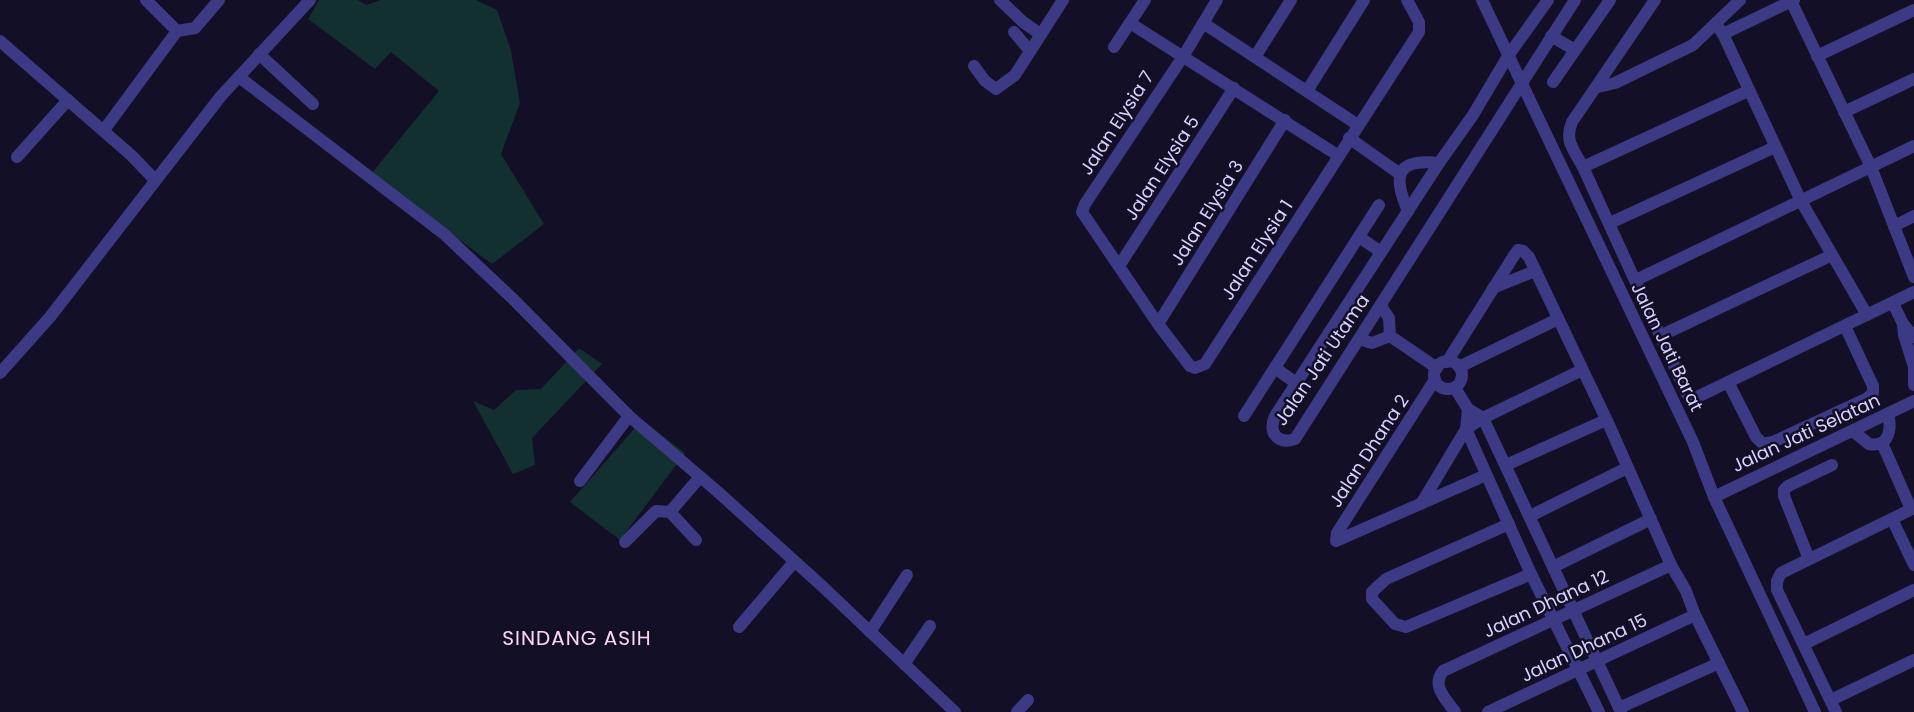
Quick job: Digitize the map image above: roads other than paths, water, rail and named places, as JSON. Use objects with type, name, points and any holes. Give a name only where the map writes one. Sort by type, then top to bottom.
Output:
[{"type":"street","points":[[146,0],[177,32]]},
{"type":"street","points":[[104,130],[177,32],[195,28],[219,0]]},
{"type":"street","points":[[0,372],[50,317],[155,180],[239,77],[310,0]]},
{"type":"street","points":[[1001,0],[1022,22],[1040,34]]},
{"type":"street","points":[[974,66],[985,81],[996,89],[1015,74],[1063,0]]},
{"type":"street","points":[[1114,47],[1144,0]]},
{"type":"street","points":[[1255,57],[1291,0]]},
{"type":"street","points":[[1307,91],[1364,0]]},
{"type":"street","name":"Jalan Elysia 1","points":[[1158,324],[1190,366],[1195,368],[1205,364],[1419,32],[1419,22],[1407,0]]},
{"type":"street","name":"Jalan Jati Barat","points":[[1482,0],[1693,442],[1714,497],[1815,712]]},
{"type":"street","name":"Jalan Jati Utama","points":[[1548,0],[1508,56],[1473,115],[1439,163],[1296,383],[1271,426],[1272,433],[1278,439],[1288,441],[1295,439],[1575,0]]},
{"type":"street","points":[[1553,82],[1610,0]]},
{"type":"street","points":[[1656,0],[1614,59],[1598,87],[1572,122],[1568,133],[1568,140],[1584,167],[1662,335],[1687,394],[1695,398],[1914,292]]},
{"type":"street","points":[[1720,29],[1740,0]]},
{"type":"street","points":[[1598,87],[1615,83],[1693,45],[1720,29],[1793,1],[1817,56],[1871,167],[1914,277]]},
{"type":"street","name":"Jalan Elysia 7","points":[[1119,266],[1082,212],[1084,204],[1184,55],[1203,23],[1210,2]]},
{"type":"street","points":[[1817,56],[1914,10]]},
{"type":"street","points":[[1130,23],[1184,55],[1340,156]]},
{"type":"street","points":[[1203,23],[1358,125]]},
{"type":"street","points":[[1720,29],[1801,201],[1867,315]]},
{"type":"street","points":[[1014,32],[1030,51]]},
{"type":"street","points":[[1551,36],[1575,50]]},
{"type":"street","points":[[0,40],[104,130],[155,180]]},
{"type":"street","points":[[260,54],[313,104]]},
{"type":"street","points":[[239,77],[444,234],[513,299],[629,416],[794,562],[955,712]]},
{"type":"street","points":[[1844,112],[1914,79]]},
{"type":"street","name":"Jalan Elysia 5","points":[[1119,266],[1234,88]]},
{"type":"street","points":[[1584,167],[1748,91]]},
{"type":"street","points":[[17,158],[68,100]]},
{"type":"street","name":"Jalan Elysia 3","points":[[1158,324],[1285,120]]},
{"type":"street","points":[[1349,138],[1400,174]]},
{"type":"street","points":[[1636,280],[1914,146]]},
{"type":"street","points":[[1610,223],[1775,147]]},
{"type":"street","points":[[1408,211],[1399,192],[1398,179],[1400,174],[1414,164],[1439,163]]},
{"type":"street","points":[[1244,416],[1359,238],[1378,205]]},
{"type":"street","points":[[1894,226],[1914,216]]},
{"type":"street","points":[[1359,238],[1381,252]]},
{"type":"street","points":[[1359,339],[1372,343],[1390,336],[1448,366],[1462,374],[1460,382],[1455,388],[1447,389],[1434,382],[1448,366],[1518,250],[1523,251],[1535,271],[1606,420],[1650,520],[1671,565],[1686,591],[1695,615],[1741,711]]},
{"type":"street","points":[[1662,335],[1832,255]]},
{"type":"street","points":[[1119,266],[1158,324]]},
{"type":"street","points":[[1494,288],[1535,271]]},
{"type":"street","points":[[1893,303],[1903,324],[1914,337]]},
{"type":"street","points":[[1381,306],[1389,318],[1390,336]]},
{"type":"street","points":[[1448,366],[1558,319]]},
{"type":"street","points":[[1903,324],[1904,335],[1914,367],[1914,385]]},
{"type":"street","points":[[1728,382],[1756,437],[1763,444],[1773,442],[1866,399],[1873,393],[1873,386],[1845,326]]},
{"type":"street","points":[[1275,368],[1296,383]]},
{"type":"street","points":[[1466,429],[1483,418],[1582,370]]},
{"type":"street","name":"Jalan Dhana 2","points":[[1421,504],[1336,540],[1337,533],[1366,486],[1434,382]]},
{"type":"street","points":[[1455,388],[1468,409],[1483,418],[1620,710],[1719,663]]},
{"type":"street","name":"Jalan Jati Selatan","points":[[1714,497],[1914,401]]},
{"type":"street","points":[[1421,504],[1466,429],[1468,409]]},
{"type":"street","points":[[1853,431],[1869,444],[1882,443],[1887,439],[1890,432],[1888,414]]},
{"type":"street","points":[[580,482],[629,416]]},
{"type":"street","points":[[1506,465],[1606,420]]},
{"type":"street","points":[[1466,429],[1531,574],[1599,712]]},
{"type":"street","points":[[1882,443],[1913,509],[1781,572],[1777,581],[1777,590],[1833,706],[1914,660]]},
{"type":"street","points":[[1809,559],[1784,496],[1784,490],[1788,486],[1832,465]]},
{"type":"street","points":[[1530,516],[1627,468]]},
{"type":"street","points":[[1421,504],[1486,475]]},
{"type":"street","points":[[670,512],[700,477]]},
{"type":"street","points":[[625,542],[656,511],[663,510],[670,512],[696,540]]},
{"type":"street","points":[[1892,519],[1914,565]]},
{"type":"street","points":[[1554,567],[1650,520]]},
{"type":"street","points":[[1509,524],[1386,579],[1372,592],[1372,599],[1395,624],[1406,627],[1531,574]]},
{"type":"street","points":[[738,626],[794,562]]},
{"type":"street","name":"Jalan Dhana 12","points":[[1455,712],[1437,686],[1438,678],[1443,671],[1671,565]]},
{"type":"street","points":[[870,632],[908,574]]},
{"type":"street","points":[[1804,644],[1914,590]]},
{"type":"street","name":"Jalan Dhana 15","points":[[1488,712],[1695,615]]},
{"type":"street","points":[[904,664],[930,626]]},
{"type":"street","points":[[1017,712],[1028,700]]},
{"type":"district","name":"SINDANG ASIH","points":[[577,638]]}]
